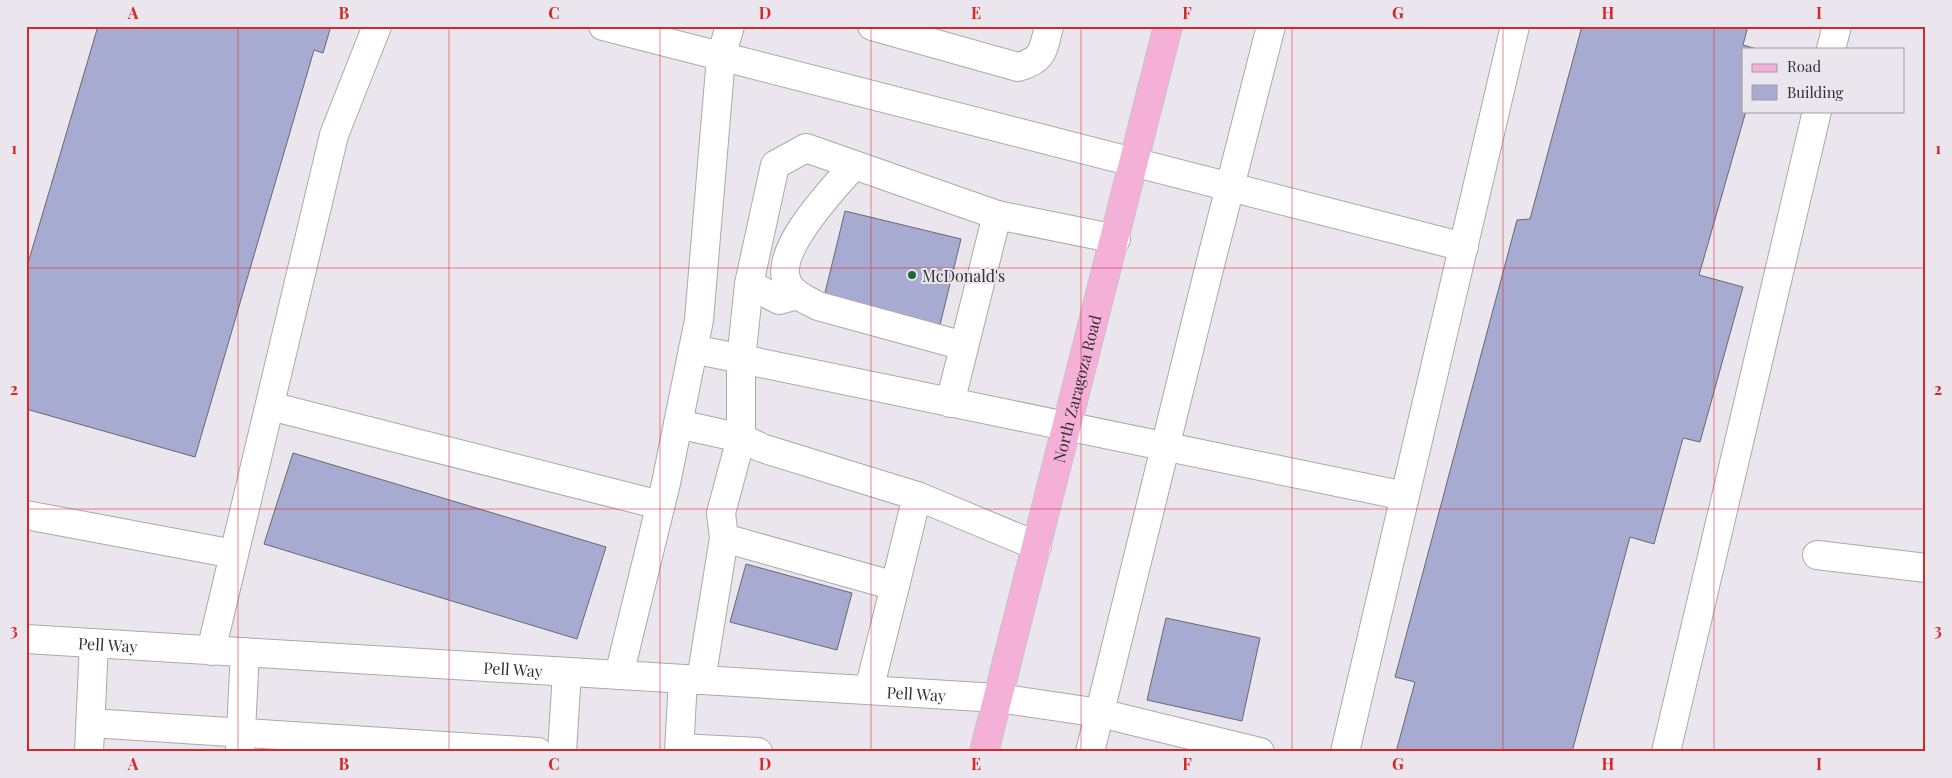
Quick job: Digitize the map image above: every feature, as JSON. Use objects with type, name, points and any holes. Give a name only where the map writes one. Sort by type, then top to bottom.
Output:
[{"type":"main road","name":"North Zaragoza Road","points":[[984,752],[1116,240],[1168,26]]},
{"type":"street","points":[[211,650],[334,135],[377,26]]},
{"type":"street","points":[[603,26],[1464,247]]},
{"type":"street","points":[[619,675],[660,506],[699,320],[722,57],[730,26]]},
{"type":"street","points":[[872,26],[1018,67],[1032,63],[1042,54],[1049,26]]},
{"type":"street","points":[[1090,752],[1229,186],[1272,26]]},
{"type":"street","points":[[1345,752],[1516,26]]},
{"type":"street","points":[[1831,48],[1836,26]]},
{"type":"street","points":[[1666,752],[1816,112]]},
{"type":"street","points":[[758,752],[680,750],[692,679],[724,538],[721,513],[740,438],[741,360],[749,284],[775,165],[806,148],[997,215],[1116,240]]},
{"type":"street","points":[[854,165],[809,220],[789,250],[784,268],[787,283],[798,296],[818,306],[964,346]]},
{"type":"street","points":[[950,403],[997,215]]},
{"type":"street","points":[[749,284],[779,300],[798,296]]},
{"type":"street","points":[[693,349],[1165,448],[1405,496]]},
{"type":"street","points":[[270,406],[660,506]]},
{"type":"street","points":[[678,424],[740,438],[762,448],[917,496],[1037,546]]},
{"type":"street","points":[[869,690],[917,496]]},
{"type":"street","points":[[26,515],[234,554]]},
{"type":"street","points":[[724,538],[895,586]]},
{"type":"street","points":[[1817,555],[1926,568]]},
{"type":"street","name":"Pell Way","points":[[26,639],[998,698],[1100,713],[1260,752]]},
{"type":"street","points":[[89,752],[94,643]]},
{"type":"street","points":[[241,742],[245,652]]},
{"type":"street","points":[[562,752],[567,672]]},
{"type":"street","points":[[91,723],[241,742],[538,752]]},
{"type":"building","points":[[98,26],[331,26],[323,53],[314,50],[195,457],[26,409],[26,270]]},
{"type":"building","points":[[1582,26],[1748,26],[1743,45],[1754,48],[1742,48],[1742,112],[1746,112],[1699,275],[1743,287],[1700,442],[1683,438],[1654,544],[1630,537],[1572,752],[1396,752],[1415,682],[1395,677],[1517,220],[1530,219]]},
{"type":"building","points":[[845,211],[961,239],[939,329],[823,301]]},
{"type":"building","points":[[293,453],[606,547],[577,639],[264,544]]},
{"type":"building","points":[[746,564],[852,593],[837,650],[730,622]]},
{"type":"building","points":[[1166,618],[1260,638],[1242,721],[1147,700]]},
{"type":"place","name":"McDonald's","points":[[912,275]]}]
